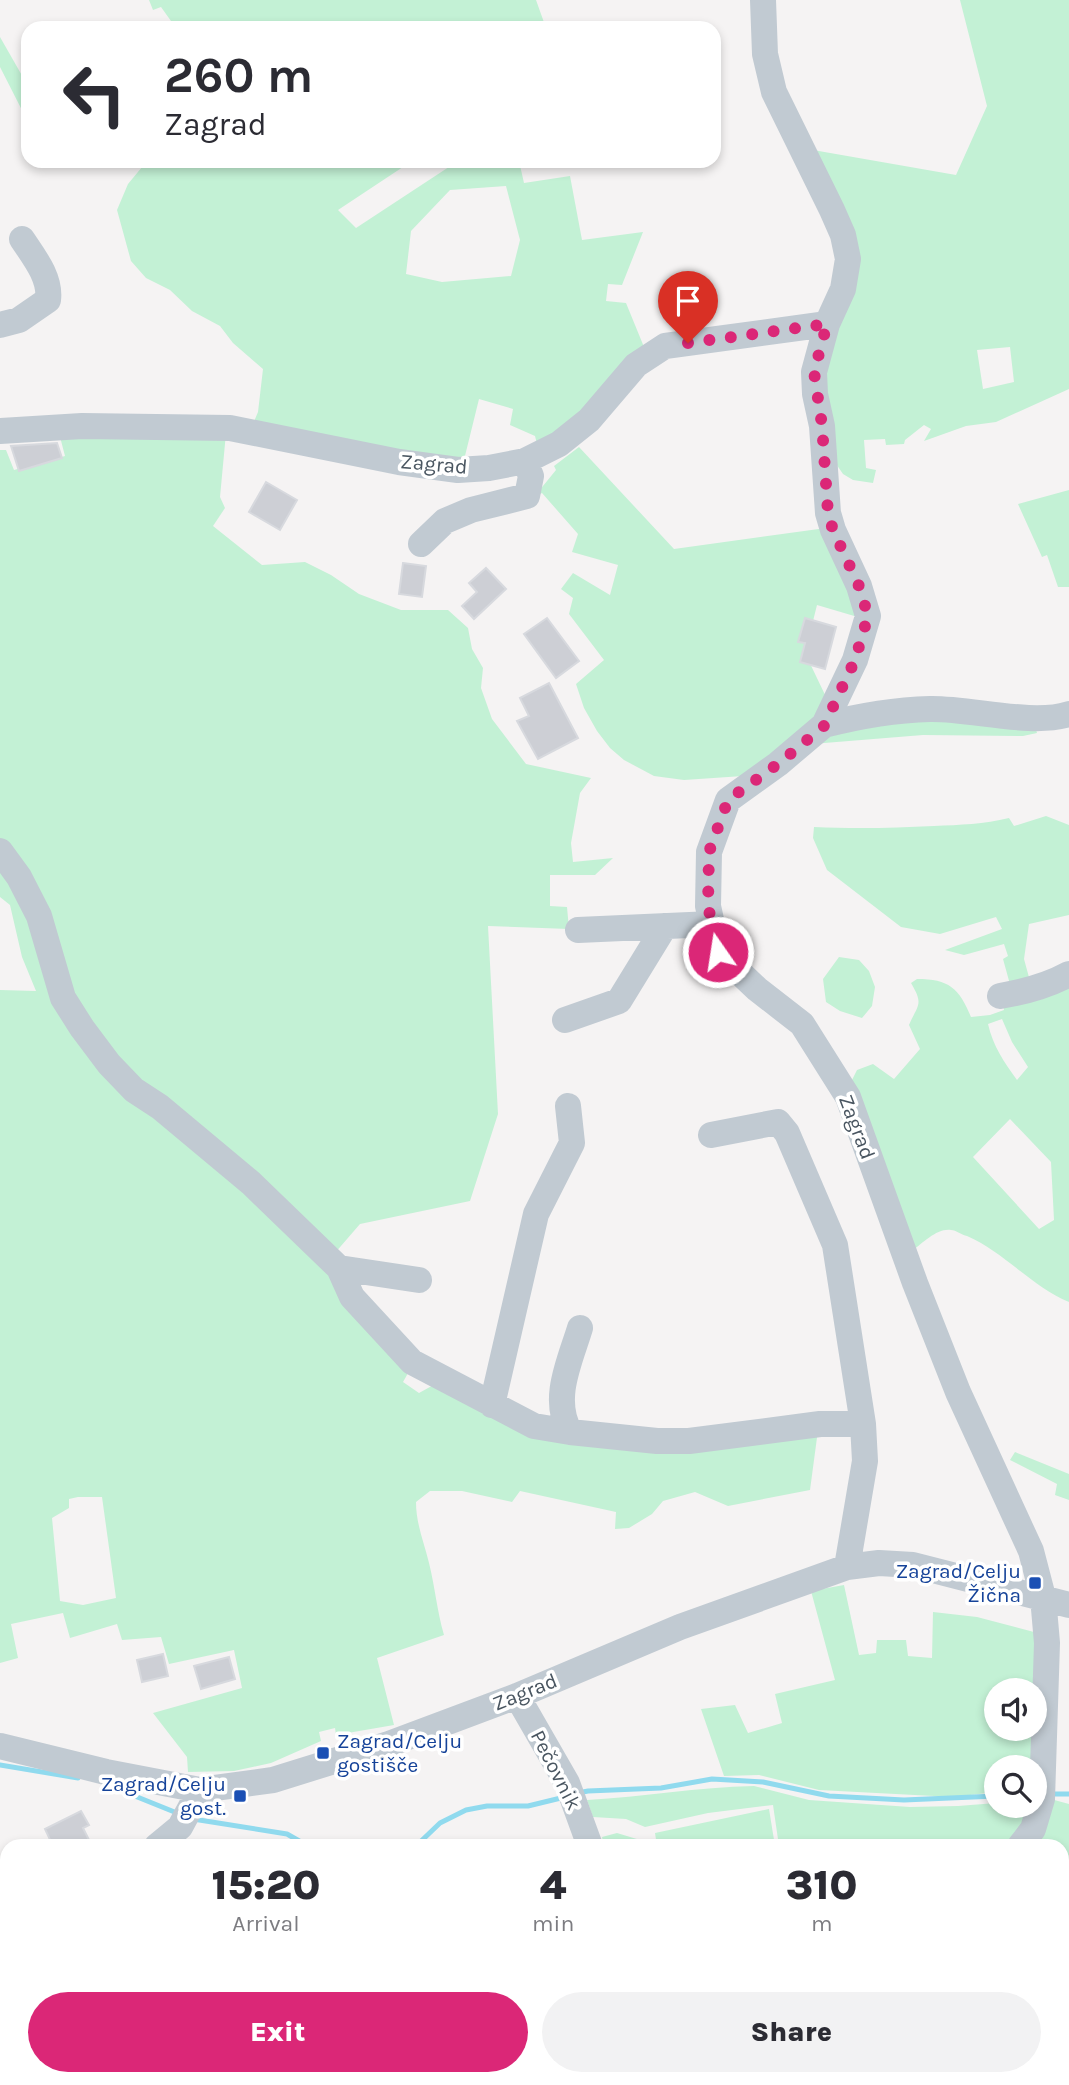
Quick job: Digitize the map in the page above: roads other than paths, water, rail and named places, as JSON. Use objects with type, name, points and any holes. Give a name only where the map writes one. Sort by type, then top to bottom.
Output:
[{"type":"street","name":"Zagrad","points":[[763,0],[765,54],[774,92],[832,209],[843,235],[848,258],[843,289],[827,324],[814,372],[822,425],[828,513],[859,586],[868,616],[855,660],[824,726]]},
{"type":"street","points":[[0,325],[19,320],[48,300],[49,290],[41,268],[22,239]]},
{"type":"street","name":"Zagrad","points":[[0,431],[82,426],[230,428],[399,462],[458,470],[489,468],[525,461],[559,444],[589,420],[636,365],[665,346],[827,324]]},
{"type":"street","points":[[421,544],[445,521],[471,510],[527,496],[531,476],[525,461]]},
{"type":"street","name":"Zagrad","points":[[1043,1597],[1031,1551],[958,1392],[915,1283],[848,1097],[802,1024],[757,989],[718,952],[708,906],[709,852],[728,800],[824,726],[866,715],[932,709],[995,715],[1065,717]]},
{"type":"street","points":[[0,850],[19,877],[39,916],[63,998],[109,1064],[134,1090],[160,1107],[251,1183],[339,1268],[352,1297],[412,1362],[534,1426],[570,1432],[657,1441],[689,1441],[820,1424],[863,1424]]},
{"type":"street","points":[[578,930],[712,924]]},
{"type":"street","points":[[565,1020],[619,1001],[665,926]]},
{"type":"street","points":[[1000,996],[1056,981],[1069,974]]},
{"type":"street","points":[[492,1405],[536,1214],[572,1143],[568,1106]]},
{"type":"street","points":[[711,1135],[778,1122],[787,1133],[835,1245],[863,1424],[865,1461],[846,1567]]},
{"type":"street","points":[[339,1268],[419,1280]]},
{"type":"street","points":[[570,1432],[565,1422],[561,1391],[580,1328]]},
{"type":"street","name":"Zagrad","points":[[0,1746],[106,1772],[189,1809],[389,1744],[517,1696],[680,1627],[846,1567],[879,1563],[914,1565],[1069,1605]]},
{"type":"street","points":[[1025,1839],[1033,1829],[1042,1789],[1046,1643],[1043,1597]]},
{"type":"street","name":"Pečovnik","points":[[517,1696],[571,1794],[587,1839]]},
{"type":"street","points":[[163,1839],[189,1809]]},
{"type":"waterway","points":[[0,1765],[78,1778]]},
{"type":"waterway","points":[[578,1793],[661,1788],[712,1779],[763,1782],[829,1796],[904,1800],[984,1797]]},
{"type":"waterway","points":[[105,1784],[177,1813]]},
{"type":"waterway","points":[[1051,1794],[1069,1794]]},
{"type":"waterway","points":[[423,1839],[440,1823],[466,1810],[487,1806],[528,1806],[565,1797]]},
{"type":"waterway","points":[[193,1819],[287,1834],[296,1839]]},
{"type":"place","name":"Zagrad/Celju Žična","points":[[1035,1583]]},
{"type":"place","name":"Zagrad/Celju gostišče","points":[[323,1753]]},
{"type":"place","name":"Zagrad/Celju gost.","points":[[240,1796]]}]
